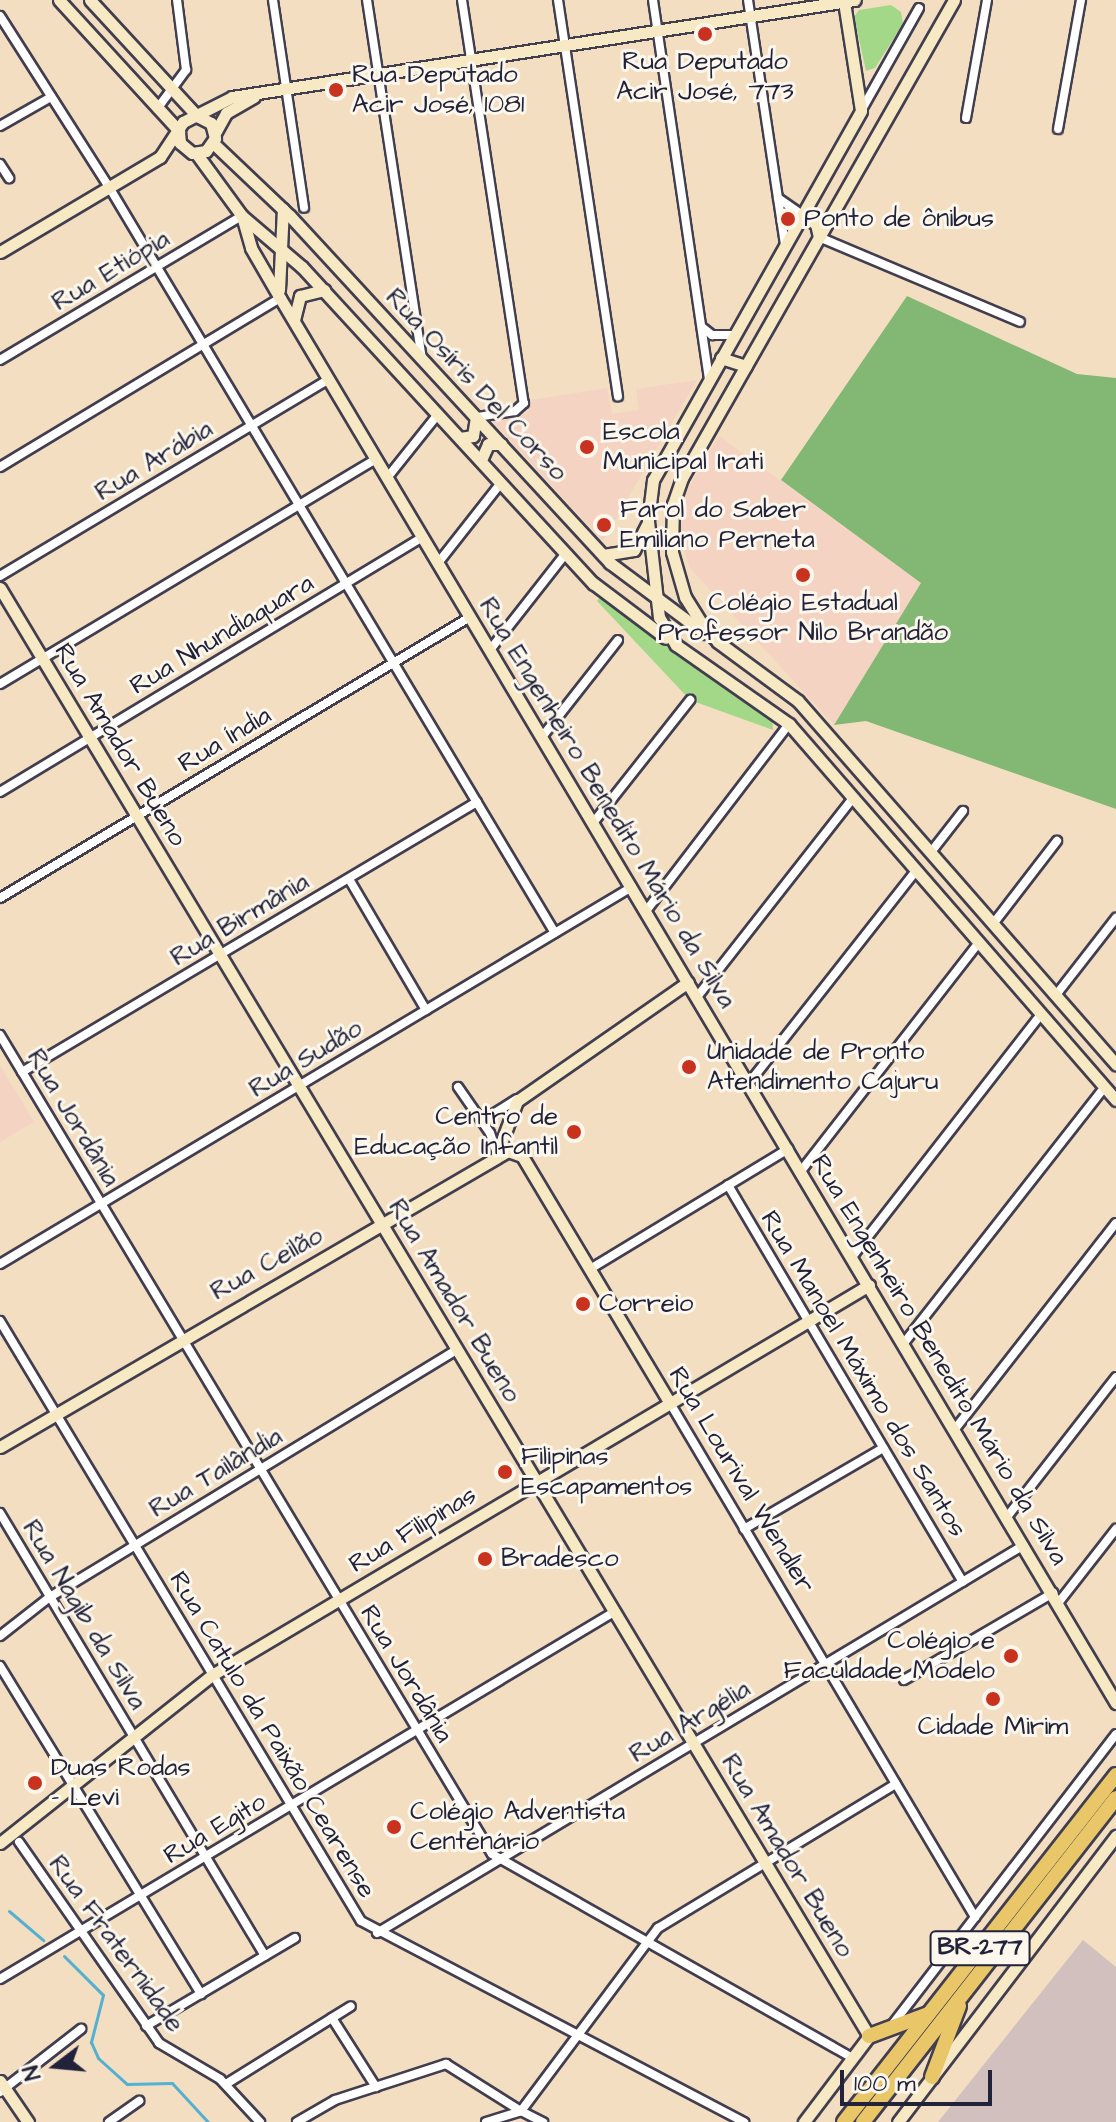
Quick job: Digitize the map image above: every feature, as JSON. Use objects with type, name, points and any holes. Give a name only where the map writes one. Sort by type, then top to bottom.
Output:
[{"type":"highway","points":[[1099,1796],[1116,1760]]},
{"type":"highway","name":"BR-277","points":[[844,2122],[1116,1775]]},
{"type":"highway","name":"BR-277","points":[[863,2122],[1116,1798]]},
{"type":"highway","points":[[932,2077],[964,1991]]},
{"type":"highway","points":[[869,2036],[928,2014]]},
{"type":"street","points":[[59,0],[179,131],[192,152]]},
{"type":"street","points":[[90,0],[197,116],[211,123],[214,138]]},
{"type":"street","points":[[157,109],[186,66],[177,0]]},
{"type":"street","points":[[273,0],[304,208]]},
{"type":"street","points":[[367,0],[422,359]]},
{"type":"street","points":[[460,438],[473,436],[476,417],[515,411],[524,403],[462,0]]},
{"type":"street","points":[[558,0],[618,396]]},
{"type":"street","points":[[653,0],[709,380]]},
{"type":"street","points":[[748,0],[785,246]]},
{"type":"street","points":[[718,642],[685,597],[674,566],[671,523],[682,478],[954,0]]},
{"type":"street","points":[[966,118],[987,0]]},
{"type":"street","points":[[1058,129],[1081,0]]},
{"type":"street","points":[[160,157],[183,122],[232,97],[847,1],[861,111]]},
{"type":"street","points":[[676,645],[662,626],[656,601],[648,521],[656,474],[919,8]]},
{"type":"street","points":[[0,16],[109,187],[555,933]]},
{"type":"street","points":[[0,252],[160,157],[192,152],[214,138],[232,108],[270,89]]},
{"type":"street","points":[[0,126],[51,97]]},
{"type":"street","name":"Rua Osíris Del Corso","points":[[214,138],[603,555],[656,601],[788,691],[1116,1064]]},
{"type":"street","name":"Rua Osíris Del Corso","points":[[192,152],[242,216],[324,290],[611,599],[789,724],[1116,1100]]},
{"type":"street","points":[[0,164],[9,178]]},
{"type":"street","points":[[778,198],[816,224],[819,237]]},
{"type":"street","points":[[0,467],[280,298],[279,247],[283,209]]},
{"type":"street","name":"Rua Etiópia","points":[[0,360],[242,216]]},
{"type":"street","name":"Rua Engenheiro Benedito Mário da Silva","points":[[242,216],[251,248],[280,298],[1007,1517],[1114,1688],[1116,1703]]},
{"type":"street","points":[[819,237],[1020,322]]},
{"type":"street","points":[[294,321],[300,296],[324,290]]},
{"type":"street","points":[[702,326],[712,335],[734,335]]},
{"type":"street","points":[[404,340],[417,330]]},
{"type":"street","points":[[705,347],[721,358],[746,366]]},
{"type":"street","name":"Rua Arábia","points":[[0,576],[329,379]]},
{"type":"street","points":[[387,478],[438,414]]},
{"type":"street","points":[[481,460],[488,444],[501,444]]},
{"type":"street","points":[[0,684],[376,459]]},
{"type":"street","points":[[438,563],[501,483]]},
{"type":"street","points":[[603,555],[634,550],[648,521]]},
{"type":"street","name":"Rua Nhundiaquara","points":[[0,792],[423,537]]},
{"type":"street","points":[[490,650],[566,553]]},
{"type":"street","name":"Rua Amador Bueno","points":[[0,588],[869,2036]]},
{"type":"street","name":"Rua Índia","points":[[0,898],[470,617]]},
{"type":"street","points":[[542,737],[618,640]]},
{"type":"street","points":[[593,823],[690,700]]},
{"type":"street","points":[[646,911],[789,724]]},
{"type":"street","points":[[697,997],[853,798]]},
{"type":"street","name":"Rua Birmânia","points":[[22,1072],[477,802]]},
{"type":"street","points":[[874,823],[890,819],[891,808]]},
{"type":"street","points":[[931,852],[963,811]]},
{"type":"street","points":[[895,846],[898,830],[909,828]]},
{"type":"street","points":[[993,924],[1057,841]]},
{"type":"street","points":[[749,1083],[916,871]]},
{"type":"street","points":[[349,879],[426,1010]]},
{"type":"street","name":"Rua Sudão","points":[[0,1264],[632,887]]},
{"type":"street","points":[[1056,995],[1116,918]]},
{"type":"street","points":[[801,1171],[979,942]]},
{"type":"street","points":[[482,1121],[688,982]]},
{"type":"street","points":[[1052,1027],[1067,1028],[1071,1019],[1068,1010]]},
{"type":"street","points":[[852,1257],[1041,1014]]},
{"type":"street","name":"Rua Jordânia","points":[[0,1035],[487,1847],[500,1860],[852,2058]]},
{"type":"street","points":[[1077,1055],[1076,1038],[1093,1037]]},
{"type":"street","points":[[458,1087],[482,1121],[497,1154]]},
{"type":"street","points":[[904,1343],[1105,1087]]},
{"type":"street","points":[[497,1154],[512,1108],[525,1094]]},
{"type":"street","points":[[590,1269],[788,1149]]},
{"type":"street","name":"Rua Ceilão","points":[[0,1447],[181,1338],[383,1225],[497,1154]]},
{"type":"street","name":"Rua Lourival Wendler","points":[[497,1154],[522,1156],[975,1917]]},
{"type":"street","name":"Rua Manoel Máximo dos Santos","points":[[728,1185],[963,1582]]},
{"type":"street","points":[[955,1429],[1116,1223]]},
{"type":"street","name":"Rua Filipinas","points":[[0,1843],[212,1675],[869,1285]]},
{"type":"street","name":"Rua Catulo da Paixão Cearense","points":[[0,1321],[354,1913],[377,1933],[744,2122]]},
{"type":"street","name":"Rua Tailândia","points":[[0,1636],[50,1597],[457,1350]]},
{"type":"street","points":[[1007,1517],[1116,1377]]},
{"type":"street","points":[[744,1529],[883,1448]]},
{"type":"street","name":"Rua Nagib da Silva","points":[[0,1513],[265,1956]]},
{"type":"street","points":[[904,1680],[1056,1598],[1116,1529]]},
{"type":"street","name":"Rua Argélia","points":[[377,1933],[1024,1545]]},
{"type":"street","name":"Rua Egito","points":[[0,1979],[83,1933],[614,1612]]},
{"type":"street","points":[[0,1666],[144,1895],[201,1994]]},
{"type":"street","points":[[889,2029],[1116,1734]]},
{"type":"street","points":[[486,2122],[521,2111],[646,1941],[665,1923],[896,1784]]},
{"type":"street","name":"Rua Fraternidade","points":[[19,1842],[146,2026],[166,2049],[226,2084],[260,2122]]},
{"type":"street","points":[[898,2122],[1114,1842]]},
{"type":"street","points":[[146,2026],[295,1938]]},
{"type":"street","points":[[226,2084],[351,2006]]},
{"type":"street","points":[[332,2018],[376,2087]]},
{"type":"street","points":[[28,2122],[2,2087],[81,2029]]},
{"type":"street","points":[[804,2122],[869,2036]]},
{"type":"street","points":[[297,2122],[325,2104],[446,2064],[543,2122]]},
{"type":"street","points":[[109,2122],[139,2101]]},
{"type":"street","points":[[521,2111],[522,2122]]},
{"type":"shaded area","name":"Escola Municipal Irati","points":[[697,380],[603,541],[493,422],[526,414],[532,400],[607,388],[612,414],[639,410],[636,389]]},
{"type":"shaded area","name":"Colégio Estadual Professor Nilo Brandão","points":[[719,436],[921,583],[834,725],[689,567],[680,532],[686,492]]},
{"type":"shaded area","points":[[0,1065],[34,1122],[0,1142]]},
{"type":"shaded area","points":[[1083,1940],[1116,1967],[1116,2122],[938,2122]]},
{"type":"green space","points":[[891,5],[901,12],[903,24],[875,68],[866,71],[854,17],[859,10]]},
{"type":"green space","points":[[907,296],[1077,374],[1116,378],[1116,809],[866,721],[834,725],[921,583],[781,480]]},
{"type":"green space","points":[[600,597],[772,718],[773,730],[690,700],[597,601]]},
{"type":"waterway","points":[[9,1911],[43,1940]]},
{"type":"waterway","points":[[64,1956],[103,1995],[91,2042],[98,2058],[127,2084],[172,2083],[208,2122]]},
{"type":"place","name":"Rua Deputado Acir José, 773","points":[[705,34]]},
{"type":"place","name":"Rua Deputado Acir José, 1081","points":[[336,90]]},
{"type":"place","name":"Ponto de ônibus","points":[[788,219]]},
{"type":"place","name":"Escola Municipal Irati","points":[[587,447]]},
{"type":"place","name":"Farol do Saber Emiliano Perneta","points":[[604,525]]},
{"type":"place","name":"Colégio Estadual Professor Nilo Brandão","points":[[803,575]]},
{"type":"place","name":"Unidade de Pronto Atendimento Cajuru","points":[[689,1067]]},
{"type":"place","name":"Centro de Educação Infantil","points":[[574,1132]]},
{"type":"place","name":"Correio","points":[[583,1304]]},
{"type":"place","name":"Filipinas Escapamentos","points":[[505,1472]]},
{"type":"place","name":"Bradesco","points":[[485,1559]]},
{"type":"place","name":"Colégio e Faculdade Modelo","points":[[1011,1656]]},
{"type":"place","name":"Cidade Mirim","points":[[993,1699]]},
{"type":"place","name":"Duas Rodas - Levi","points":[[35,1783]]},
{"type":"place","name":"Colégio Adventista Centenário","points":[[394,1827]]}]
